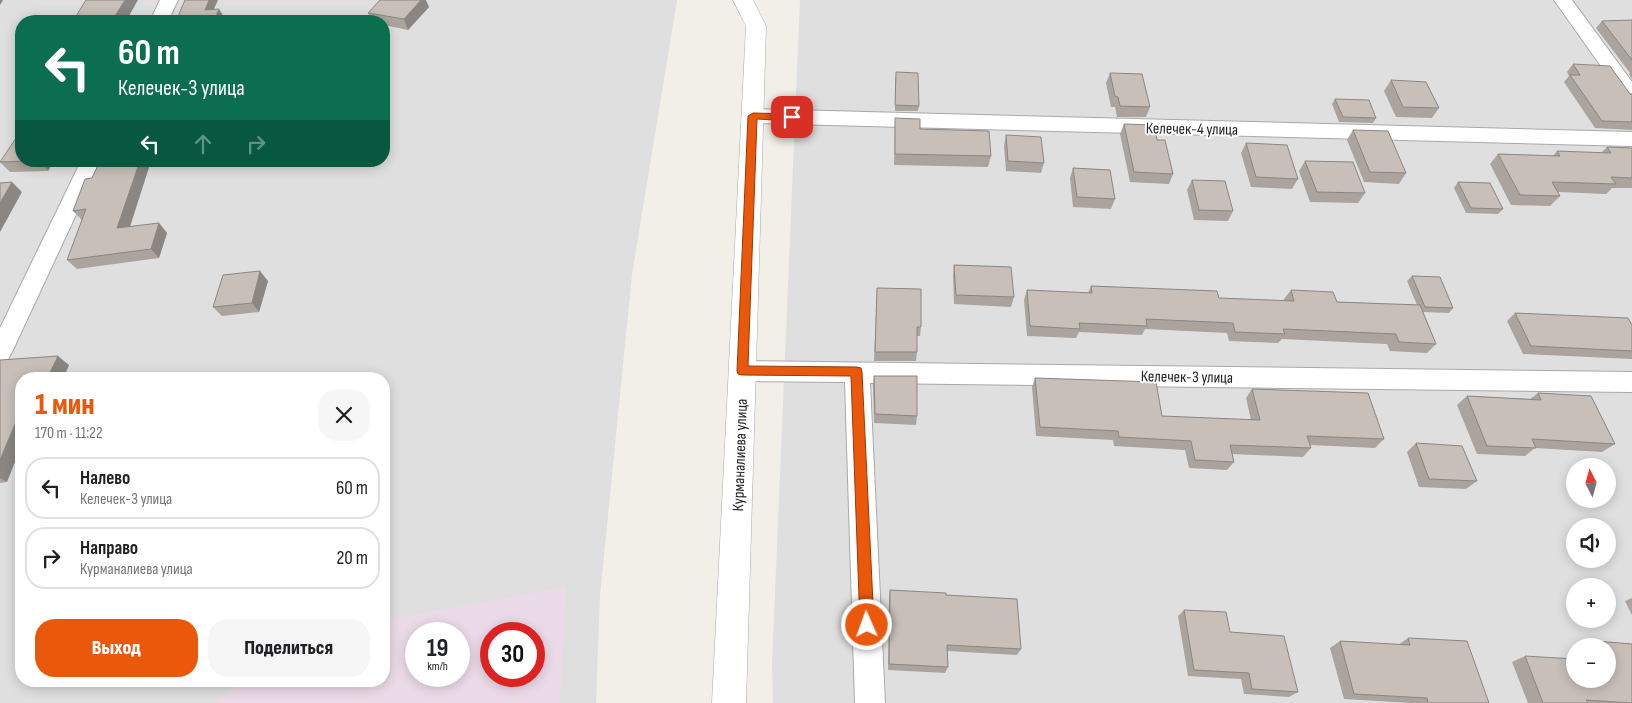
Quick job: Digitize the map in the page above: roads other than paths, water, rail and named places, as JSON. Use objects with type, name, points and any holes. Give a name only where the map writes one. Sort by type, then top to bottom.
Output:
[{"type":"street","points":[[161,15],[169,0]]},
{"type":"street","name":"Курманалиева улица","points":[[729,703],[756,26],[743,0]]},
{"type":"street","points":[[1563,0],[1632,96]]},
{"type":"street","name":"Келечек-4 улица","points":[[753,116],[1632,139]]},
{"type":"street","points":[[0,352],[89,167]]},
{"type":"street","name":"Келечек-3 улица","points":[[742,371],[1632,382]]},
{"type":"street","points":[[857,372],[870,703]]}]
